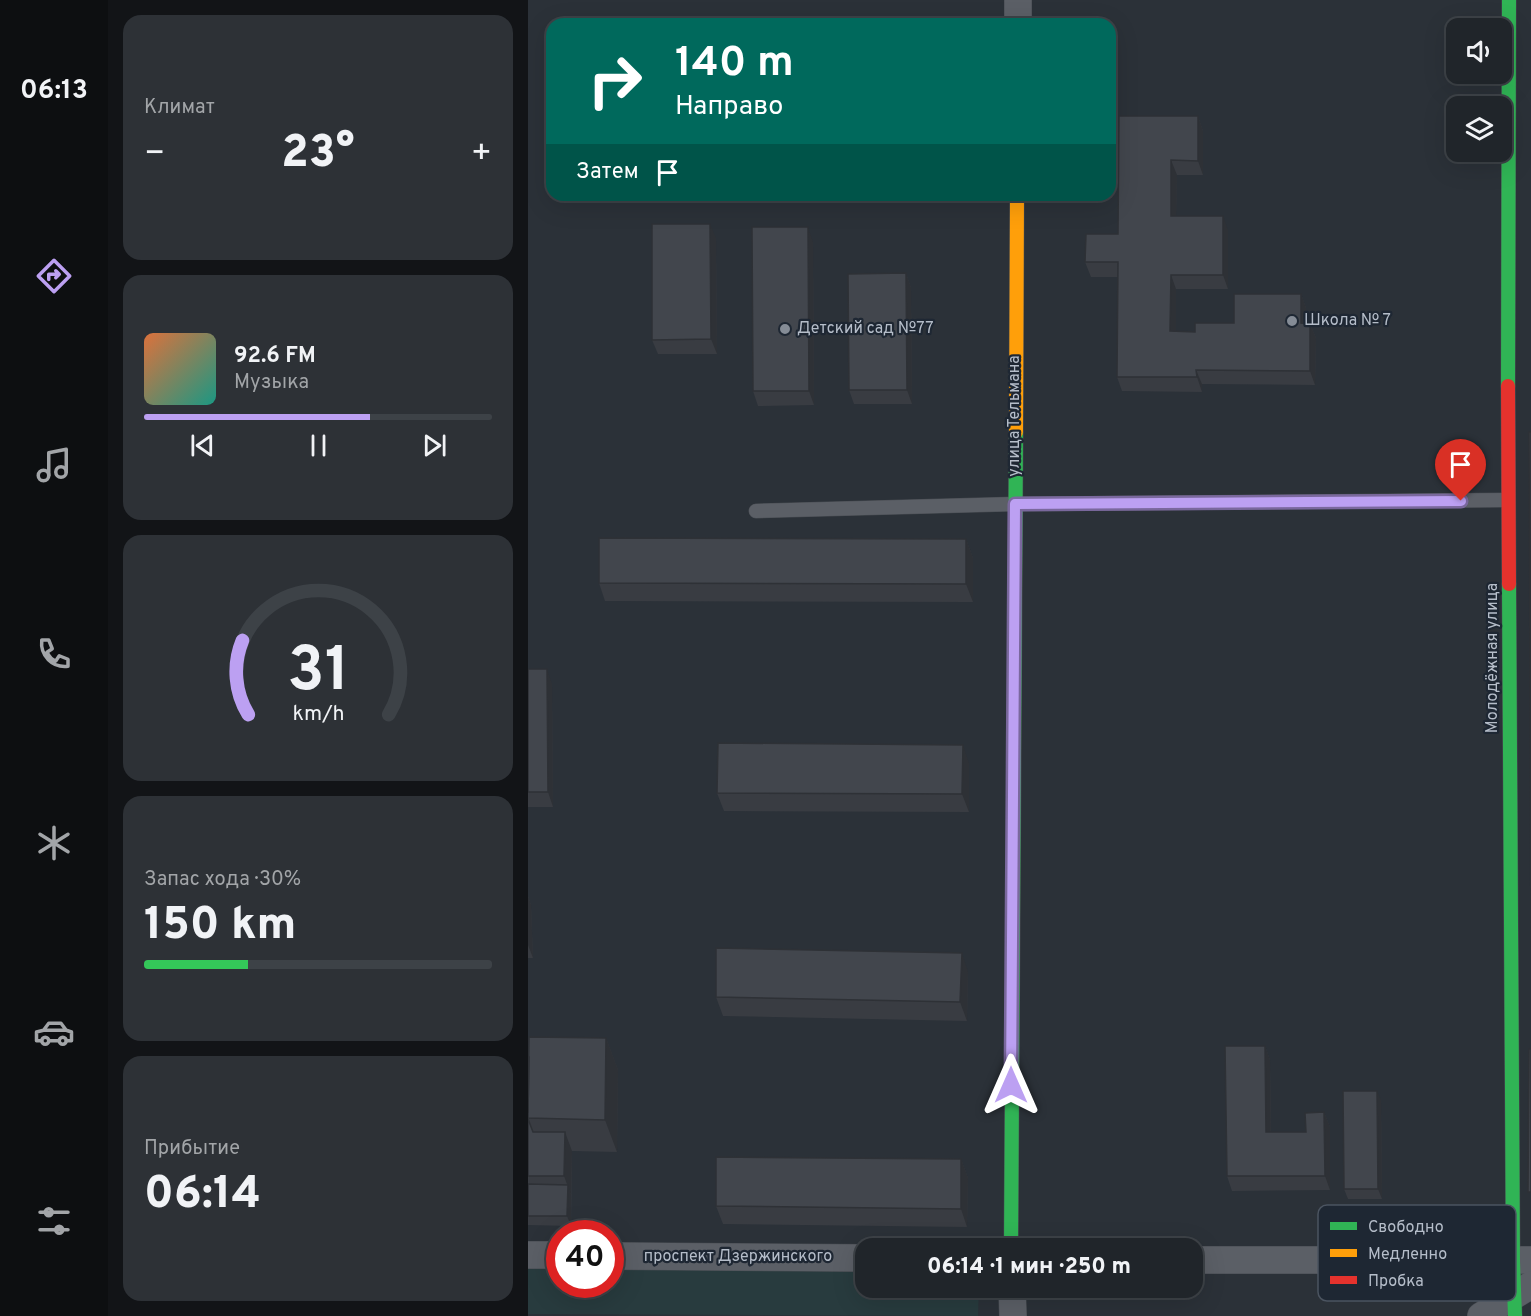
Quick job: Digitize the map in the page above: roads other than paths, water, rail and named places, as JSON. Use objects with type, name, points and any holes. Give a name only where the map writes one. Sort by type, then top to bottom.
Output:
[{"type":"street","points":[[1018,0],[1018,18]]},
{"type":"street","name":"Молодёжная улица","points":[[1509,0],[1508,500],[1523,1300]]},
{"type":"street","name":"улица Тельмана","points":[[1011,1238],[1017,201]]},
{"type":"street","points":[[528,1255],[546,1255]]},
{"type":"street","name":"проспект Дзержинского","points":[[624,1256],[855,1258]]},
{"type":"street","points":[[1203,1260],[1318,1260]]},
{"type":"street","points":[[1012,1298],[1013,1316]]},
{"type":"street","points":[[1481,1316],[1523,1300]]},
{"type":"lane","points":[[756,511],[1015,504],[1508,500]]},
{"type":"place","name":"Школа № 7","points":[[1292,321]]},
{"type":"place","name":"Детский сад №77","points":[[785,329]]}]
